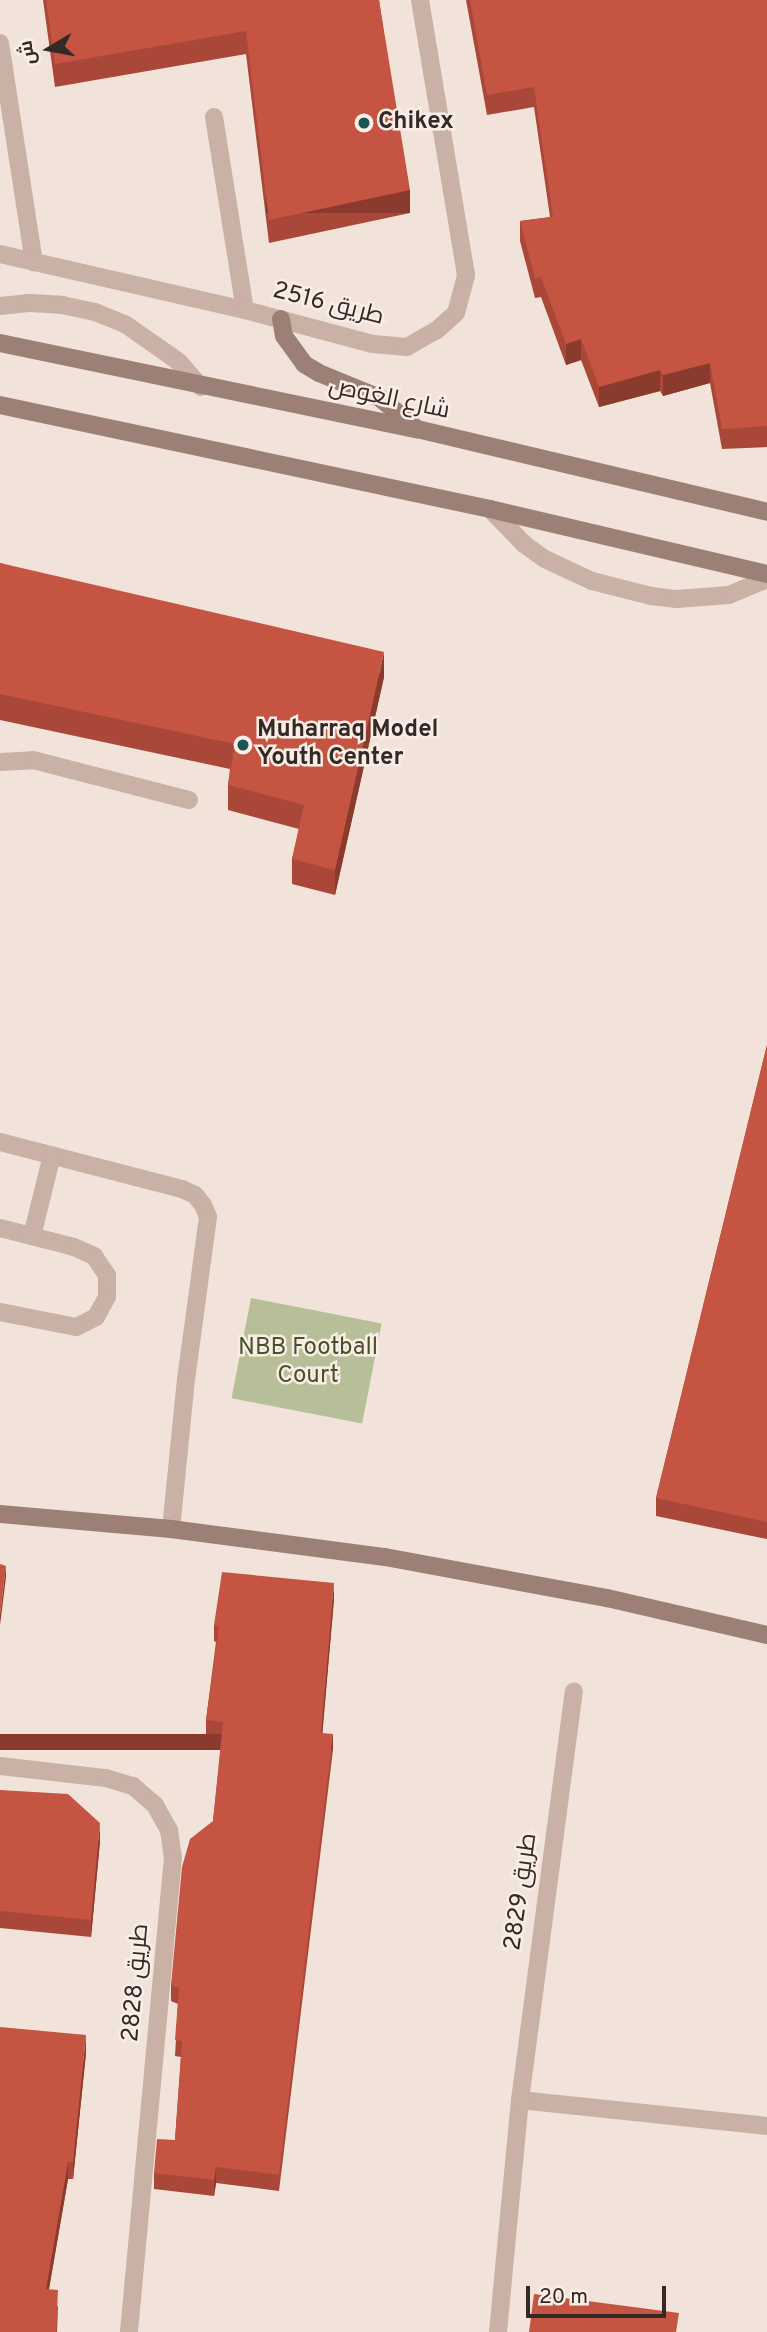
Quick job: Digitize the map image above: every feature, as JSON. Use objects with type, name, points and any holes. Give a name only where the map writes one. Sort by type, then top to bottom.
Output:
[{"type":"main road","points":[[281,319],[284,336],[304,364],[318,373],[380,398],[417,429]]},
{"type":"main road","name":"شارع الغوص","points":[[0,343],[201,387],[417,429],[767,512]]},
{"type":"main road","points":[[0,405],[490,509],[767,573]]},
{"type":"main road","points":[[0,1514],[172,1529],[385,1557],[607,1598],[767,1635]]},
{"type":"street","name":"طريق 2516","points":[[0,254],[245,310],[373,344],[407,347],[437,330],[456,313],[466,275],[420,0]]},
{"type":"street","points":[[0,43],[34,262]]},
{"type":"street","points":[[214,117],[245,310]]},
{"type":"street","points":[[0,306],[29,303],[62,305],[95,312],[125,324],[179,362],[201,387]]},
{"type":"street","points":[[490,509],[524,544],[545,559],[592,581],[651,596],[677,599],[729,595],[767,579]]},
{"type":"street","points":[[0,762],[33,760],[189,800]]},
{"type":"street","points":[[0,1142],[183,1189],[195,1195],[203,1205],[208,1217],[186,1379],[172,1529]]},
{"type":"street","points":[[32,1236],[52,1155]]},
{"type":"street","points":[[0,1228],[74,1247],[94,1256],[107,1275],[107,1297],[96,1317],[76,1327],[0,1312]]},
{"type":"street","name":"طريق 2829","points":[[498,2332],[520,2100],[574,1692]]},
{"type":"street","name":"طريق 2828","points":[[0,1766],[106,1778],[132,1786],[155,1805],[169,1830],[173,1857],[129,2332]]},
{"type":"street","points":[[520,2100],[767,2126]]},
{"type":"green space","name":"NBB Football Court","points":[[251,1298],[382,1323],[362,1424],[232,1398]]},
{"type":"building","points":[[46,0],[379,0],[410,190],[269,220],[246,31],[55,64]]},
{"type":"building","points":[[470,0],[767,0],[767,426],[722,429],[710,363],[663,375],[660,370],[599,387],[581,339],[566,344],[541,277],[535,278],[520,221],[553,217],[534,87],[487,95]]},
{"type":"building","name":"Muharraq Model Youth Center","points":[[0,563],[384,652],[335,870],[292,859],[304,805],[228,785],[235,744],[0,694]]},
{"type":"building","points":[[767,1045],[767,1522],[656,1498]]},
{"type":"building","points":[[0,1564],[6,1566],[0,1614]]},
{"type":"building","points":[[222,1572],[334,1583],[321,1733],[333,1734],[279,2175],[216,2167],[214,2180],[154,2173],[157,2139],[175,2140],[182,2041],[175,2040],[179,1988],[171,1985],[182,1867],[190,1839],[213,1821],[223,1722],[206,1720],[219,1627],[214,1625]]},
{"type":"building","points":[[0,1790],[68,1794],[100,1823],[91,1920],[0,1911]]},
{"type":"building","points":[[0,2027],[86,2035],[73,2162],[68,2162],[46,2289],[58,2290],[56,2332],[0,2332]]},
{"type":"building","points":[[534,2294],[679,2313],[676,2332],[529,2332]]},
{"type":"place","name":"Chikex","points":[[364,123]]},
{"type":"place","name":"Muharraq Model Youth Center","points":[[243,745]]}]
